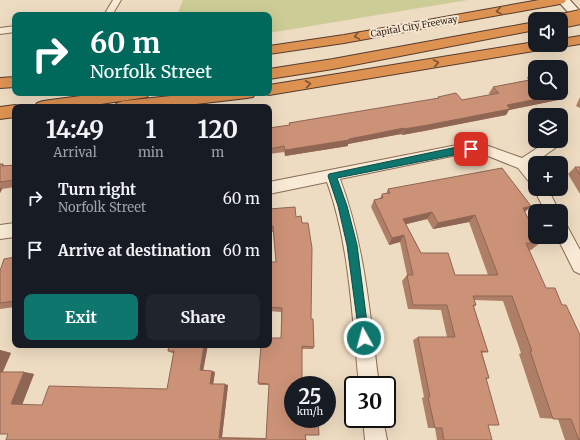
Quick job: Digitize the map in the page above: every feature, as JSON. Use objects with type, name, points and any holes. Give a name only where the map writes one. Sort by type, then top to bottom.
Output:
[{"type":"highway","name":"Capital City Freeway","points":[[272,50],[351,38],[560,0]]},
{"type":"highway","points":[[568,20],[580,18]]},
{"type":"highway","points":[[272,74],[333,64],[528,27]]},
{"type":"highway","points":[[272,90],[528,48]]},
{"type":"highway","points":[[0,83],[12,82]]},
{"type":"highway","points":[[64,104],[120,96]]},
{"type":"highway","points":[[150,104],[220,96]]},
{"type":"highway","points":[[0,114],[12,112]]},
{"type":"street","points":[[110,12],[118,0]]},
{"type":"street","points":[[563,0],[580,18]]},
{"type":"street","points":[[0,31],[12,29]]},
{"type":"street","points":[[523,164],[547,148]]},
{"type":"street","points":[[272,187],[457,150],[471,149],[492,151],[523,164],[528,170]]},
{"type":"street","points":[[332,176],[343,206],[352,245],[368,376]]},
{"type":"street","points":[[0,232],[12,230]]},
{"type":"street","points":[[568,243],[580,266]]},
{"type":"street","points":[[374,428],[376,440]]},
{"type":"green space","points":[[183,0],[468,0],[272,33],[272,12],[178,12]]},
{"type":"building","points":[[528,80],[528,100],[532,100],[507,105],[510,109],[428,125],[404,128],[349,140],[285,150],[284,146],[272,148],[272,128],[290,125],[289,123],[439,98],[438,97],[456,93],[462,100],[499,93],[493,87]]},
{"type":"building","points":[[0,164],[3,164],[2,166],[12,165],[12,180],[0,182]]},
{"type":"building","points":[[575,167],[580,167],[580,175]]},
{"type":"building","points":[[502,168],[529,204],[528,204],[528,207],[523,208],[528,218],[528,243],[526,243],[546,288],[555,288],[562,305],[566,305],[580,335],[580,440],[571,419],[553,419],[530,351],[532,351],[512,296],[473,296],[476,305],[473,305],[488,352],[481,351],[489,378],[486,378],[499,425],[488,425],[492,440],[444,440],[442,428],[435,428],[418,337],[455,337],[447,305],[413,305],[407,275],[413,275],[404,235],[392,238],[374,200],[383,198],[382,194],[390,193],[388,189]],"holes":[[[432,212],[438,223],[475,215],[498,275],[455,275],[448,253],[421,253],[403,219]]]},
{"type":"building","points":[[295,207],[296,217],[301,216],[302,223],[308,223],[312,248],[311,319],[313,319],[314,347],[302,346],[302,376],[284,376],[284,428],[319,428],[319,435],[305,435],[306,440],[6,440],[8,434],[0,434],[0,372],[24,372],[11,404],[42,405],[49,386],[167,389],[174,351],[168,351],[168,348],[204,348],[200,370],[212,371],[210,384],[225,384],[219,438],[266,439],[269,384],[258,383],[261,348],[272,348],[272,338],[281,338],[282,308],[272,307],[272,262],[276,262],[272,226],[272,209]]},
{"type":"building","points":[[12,258],[12,301],[0,303],[0,271],[4,259]]},
{"type":"route","points":[[364,338],[352,245],[343,206],[332,176],[457,150],[471,149]]}]
